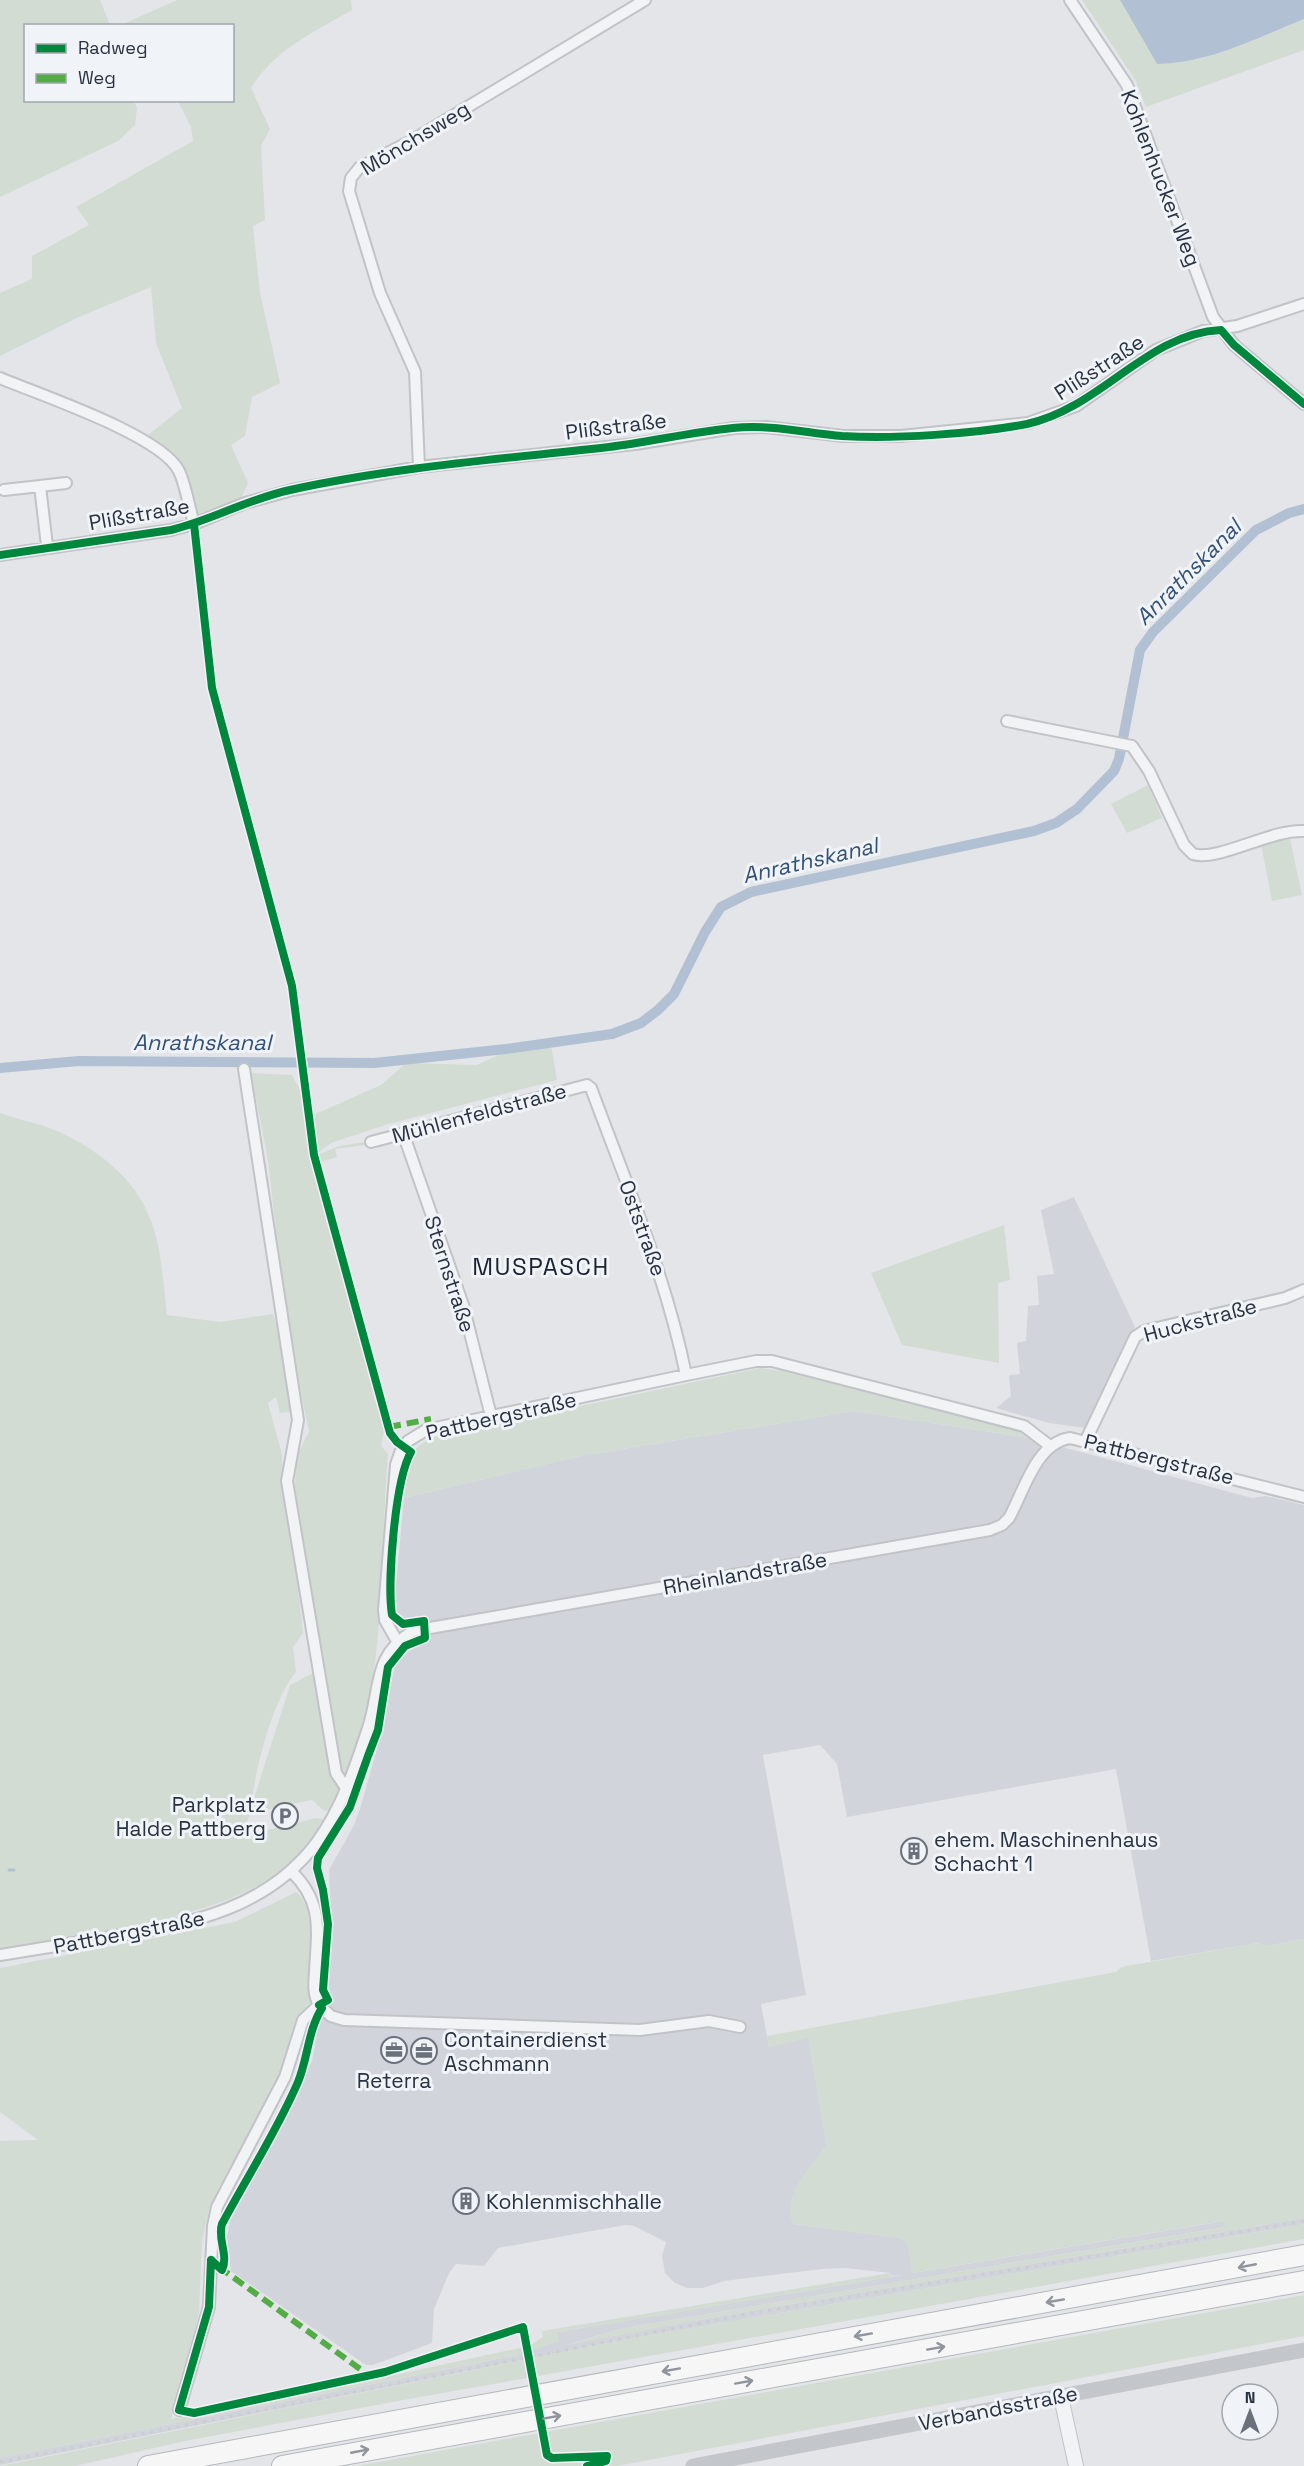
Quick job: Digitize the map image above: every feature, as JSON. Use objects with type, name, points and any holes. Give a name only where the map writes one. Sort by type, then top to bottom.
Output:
[{"type":"highway","points":[[148,2466],[1304,2255]]},
{"type":"highway","points":[[282,2466],[1304,2280]]},
{"type":"main road","name":"Verbandsstraße","points":[[693,2466],[1304,2350]]},
{"type":"street","name":"Mönchsweg","points":[[419,467],[415,372],[380,293],[350,191],[351,178],[359,168],[411,141],[645,0]]},
{"type":"street","name":"Kohlenhucker Weg","points":[[1070,0],[1127,85],[1213,317],[1233,345],[1304,404]]},
{"type":"street","name":"Plißstraße","points":[[0,555],[47,546],[171,530],[194,524],[271,495],[419,467],[635,444],[734,428],[766,427],[843,436],[901,436],[1028,423],[1076,406],[1156,350],[1203,331],[1221,330],[1304,304]]},
{"type":"street","points":[[0,378],[143,439],[166,454],[179,471],[194,524]]},
{"type":"street","points":[[4,490],[66,483]]},
{"type":"street","points":[[40,486],[47,546]]},
{"type":"street","points":[[1007,721],[1115,741],[1135,748],[1149,771],[1184,845],[1193,854],[1209,855],[1270,836],[1304,831]]},
{"type":"street","points":[[244,1069],[298,1420],[287,1481],[336,1773],[346,1788]]},
{"type":"street","name":"Mühlenfeldstraße","points":[[371,1142],[587,1085]]},
{"type":"street","name":"Oststraße","points":[[587,1085],[591,1088],[663,1280],[674,1317],[686,1375]]},
{"type":"street","name":"Sternstraße","points":[[403,1133],[463,1305],[491,1416]]},
{"type":"street","name":"Huckstraße","points":[[1086,1440],[1135,1337],[1144,1331],[1285,1298],[1304,1290]]},
{"type":"street","name":"Pattbergstraße","points":[[0,1955],[169,1927],[214,1916],[250,1900],[291,1871],[322,1835],[346,1788],[369,1723],[381,1669],[387,1652],[397,1641],[385,1620],[384,1610],[394,1480],[399,1453],[417,1434],[686,1375],[756,1361],[772,1361],[1024,1426],[1050,1446],[1063,1439],[1086,1440],[1304,1497]]},
{"type":"street","name":"Rheinlandstraße","points":[[397,1641],[413,1631],[425,1628],[990,1530],[1002,1525],[1010,1518],[1041,1456],[1050,1446]]},
{"type":"street","points":[[291,1871],[308,1888],[316,1908],[318,1929],[314,1986],[319,2005],[331,2016],[344,2020],[640,2030],[710,2021],[740,2027]]},
{"type":"street","points":[[179,2410],[209,2307],[213,2226],[217,2207],[285,2077],[306,2015],[319,2005]]},
{"type":"street","points":[[1061,2397],[1076,2466]]},
{"type":"shaded area","points":[[0,0],[100,0],[110,24],[24,24],[24,102],[134,102],[137,108],[135,125],[118,141],[0,197]]},
{"type":"shaded area","points":[[177,0],[351,0],[352,10],[309,34],[283,52],[260,75],[251,88],[270,129],[261,146],[265,220],[253,226],[260,293],[280,383],[252,397],[245,436],[231,445],[248,483],[241,498],[194,524],[179,471],[143,439],[182,408],[156,343],[151,287],[79,317],[0,356],[0,293],[32,279],[32,256],[89,225],[76,207],[193,141],[191,127],[178,102],[234,102],[234,24],[123,24]]},
{"type":"shaded area","points":[[1082,0],[1120,0],[1157,64],[1195,60],[1214,55],[1304,19],[1304,50],[1146,107],[1136,81]]},
{"type":"shaded area","points":[[1148,785],[1162,818],[1127,833],[1111,804]]},
{"type":"shaded area","points":[[1290,839],[1302,895],[1272,901],[1261,844]]},
{"type":"shaded area","points":[[551,1045],[557,1080],[385,1125],[331,1143],[319,1152],[320,1154],[339,1146],[365,1142],[365,1145],[335,1149],[337,1157],[321,1162],[367,1336],[385,1426],[381,1446],[388,1454],[382,1585],[376,1650],[372,1683],[360,1740],[330,1810],[324,1811],[312,1800],[286,1805],[289,1814],[283,1815],[280,1807],[251,1812],[247,1821],[249,1827],[259,1832],[316,1818],[322,1819],[324,1823],[284,1869],[250,1890],[218,1903],[182,1915],[105,1933],[0,1950],[0,1113],[50,1128],[71,1138],[111,1165],[134,1189],[149,1216],[157,1240],[167,1315],[220,1322],[273,1314],[284,1347],[283,1363],[292,1412],[280,1413],[276,1397],[268,1403],[282,1455],[284,1499],[291,1528],[303,1633],[293,1647],[296,1672],[272,1717],[260,1756],[251,1808],[290,1685],[323,1668],[295,1485],[296,1459],[309,1431],[279,1257],[268,1160],[251,1073],[292,1075],[306,1101],[309,1117],[381,1085],[406,1063],[477,1065],[507,1051]]},
{"type":"shaded area","points":[[1074,1197],[1135,1327],[1085,1428],[1049,1423],[996,1408],[1011,1396],[1009,1375],[1020,1374],[1017,1343],[1026,1341],[1028,1306],[1039,1305],[1037,1276],[1054,1274],[1041,1210]]},
{"type":"shaded area","points":[[1004,1225],[1010,1280],[998,1283],[999,1363],[902,1345],[871,1273]]},
{"type":"shaded area","points":[[760,1368],[782,1371],[1018,1430],[1029,1438],[854,1411],[581,1456],[404,1498],[408,1461],[417,1448],[435,1437]]},
{"type":"shaded area","points":[[854,1411],[1029,1438],[1252,1498],[1266,1496],[1304,1505],[1304,1939],[1266,1946],[1258,1943],[1151,1961],[1116,1769],[847,1817],[837,1764],[820,1745],[763,1755],[806,1995],[761,2004],[769,2047],[808,2037],[827,2145],[792,2197],[793,2224],[900,2238],[908,2245],[913,2273],[1224,2221],[1225,2227],[624,2328],[569,2344],[715,2317],[1304,2218],[1304,2224],[627,2339],[0,2465],[0,2458],[518,2355],[558,2332],[902,2275],[891,2276],[890,2273],[846,2268],[822,2269],[724,2281],[703,2288],[687,2288],[675,2283],[665,2273],[662,2256],[666,2242],[634,2226],[625,2225],[498,2248],[484,2266],[456,2264],[449,2273],[434,2309],[432,2343],[373,2365],[366,2365],[231,2271],[227,2237],[232,2211],[312,2061],[319,2022],[331,1999],[327,1988],[332,1929],[329,1870],[354,1825],[361,1806],[381,1734],[395,1665],[404,1654],[421,1645],[416,1618],[407,1619],[396,1614],[394,1607],[404,1498],[581,1456]]},
{"type":"shaded area","points":[[296,1892],[304,1902],[309,1914],[311,1929],[310,2003],[300,2015],[284,2068],[210,2205],[202,2240],[199,2314],[171,2419],[367,2381],[529,2346],[543,2337],[542,2331],[890,2273],[891,2277],[558,2332],[559,2341],[518,2355],[0,2458],[0,2141],[38,2140],[0,2112],[0,1968],[235,1922]]},
{"type":"shaded area","points":[[1304,1939],[1304,2218],[715,2317],[563,2346],[624,2328],[1225,2227],[1223,2221],[912,2273],[908,2245],[900,2238],[793,2224],[790,2213],[794,2192],[826,2145],[808,2038],[769,2047],[767,2036],[1116,1972],[1121,1967],[1258,1943],[1266,1946]]},
{"type":"shaded area","points":[[1304,2224],[1304,2239],[387,2403],[185,2441],[75,2466],[0,2466],[627,2339]]},
{"type":"shaded area","points":[[1304,2295],[1304,2336],[617,2466],[357,2466]]},
{"type":"water","points":[[1120,0],[1304,0],[1304,19],[1213,55],[1195,60],[1157,64]]},
{"type":"waterway","name":"Anrathskanal","points":[[0,1068],[79,1061],[374,1063],[506,1049],[612,1034],[641,1023],[674,994],[705,932],[721,907],[751,892],[1034,831],[1056,823],[1077,809],[1114,771],[1119,759],[1140,650],[1153,632],[1256,530],[1289,513],[1304,509]]},
{"type":"waterway","points":[[9,1870],[14,1870]]},
{"type":"railway","points":[[0,2462],[742,2315],[1304,2221]]},
{"type":"marked path","points":[[389,1427],[431,1419]]},
{"type":"marked path","points":[[219,2267],[367,2374]]},
{"type":"cycle path","points":[[0,555],[171,530],[275,494],[369,475],[609,447],[717,430],[760,427],[842,436],[886,437],[1006,428],[1054,415],[1078,403],[1170,344],[1194,334],[1221,330],[1234,345],[1304,404]]},
{"type":"cycle path","points":[[194,524],[212,688],[292,986],[314,1155],[390,1433],[397,1442],[411,1452],[405,1466],[394,1532],[391,1580],[392,1615],[403,1624],[424,1621],[425,1638],[405,1646],[388,1667],[378,1730],[350,1807],[318,1858],[317,1868],[328,1924],[323,1990],[328,2000],[319,2005],[322,2008],[314,2025],[301,2073],[290,2100],[222,2224],[224,2259],[222,2270],[211,2260]]},
{"type":"cycle path","points":[[211,2260],[209,2307],[179,2410],[194,2413],[385,2372],[523,2327],[547,2455],[552,2458],[607,2456],[606,2461],[587,2466]]},
{"type":"place","name":"Parkplatz Halde Pattberg","points":[[285,1816]]},
{"type":"place","name":"ehem. Maschinenhaus Schacht 1","points":[[914,1851]]},
{"type":"place","name":"Reterra","points":[[394,2050]]},
{"type":"place","name":"Containerdienst Aschmann","points":[[424,2051]]},
{"type":"place","name":"Kohlenmischhalle","points":[[466,2201]]},
{"type":"district","name":"MUSPASCH","points":[[541,1266]]}]
